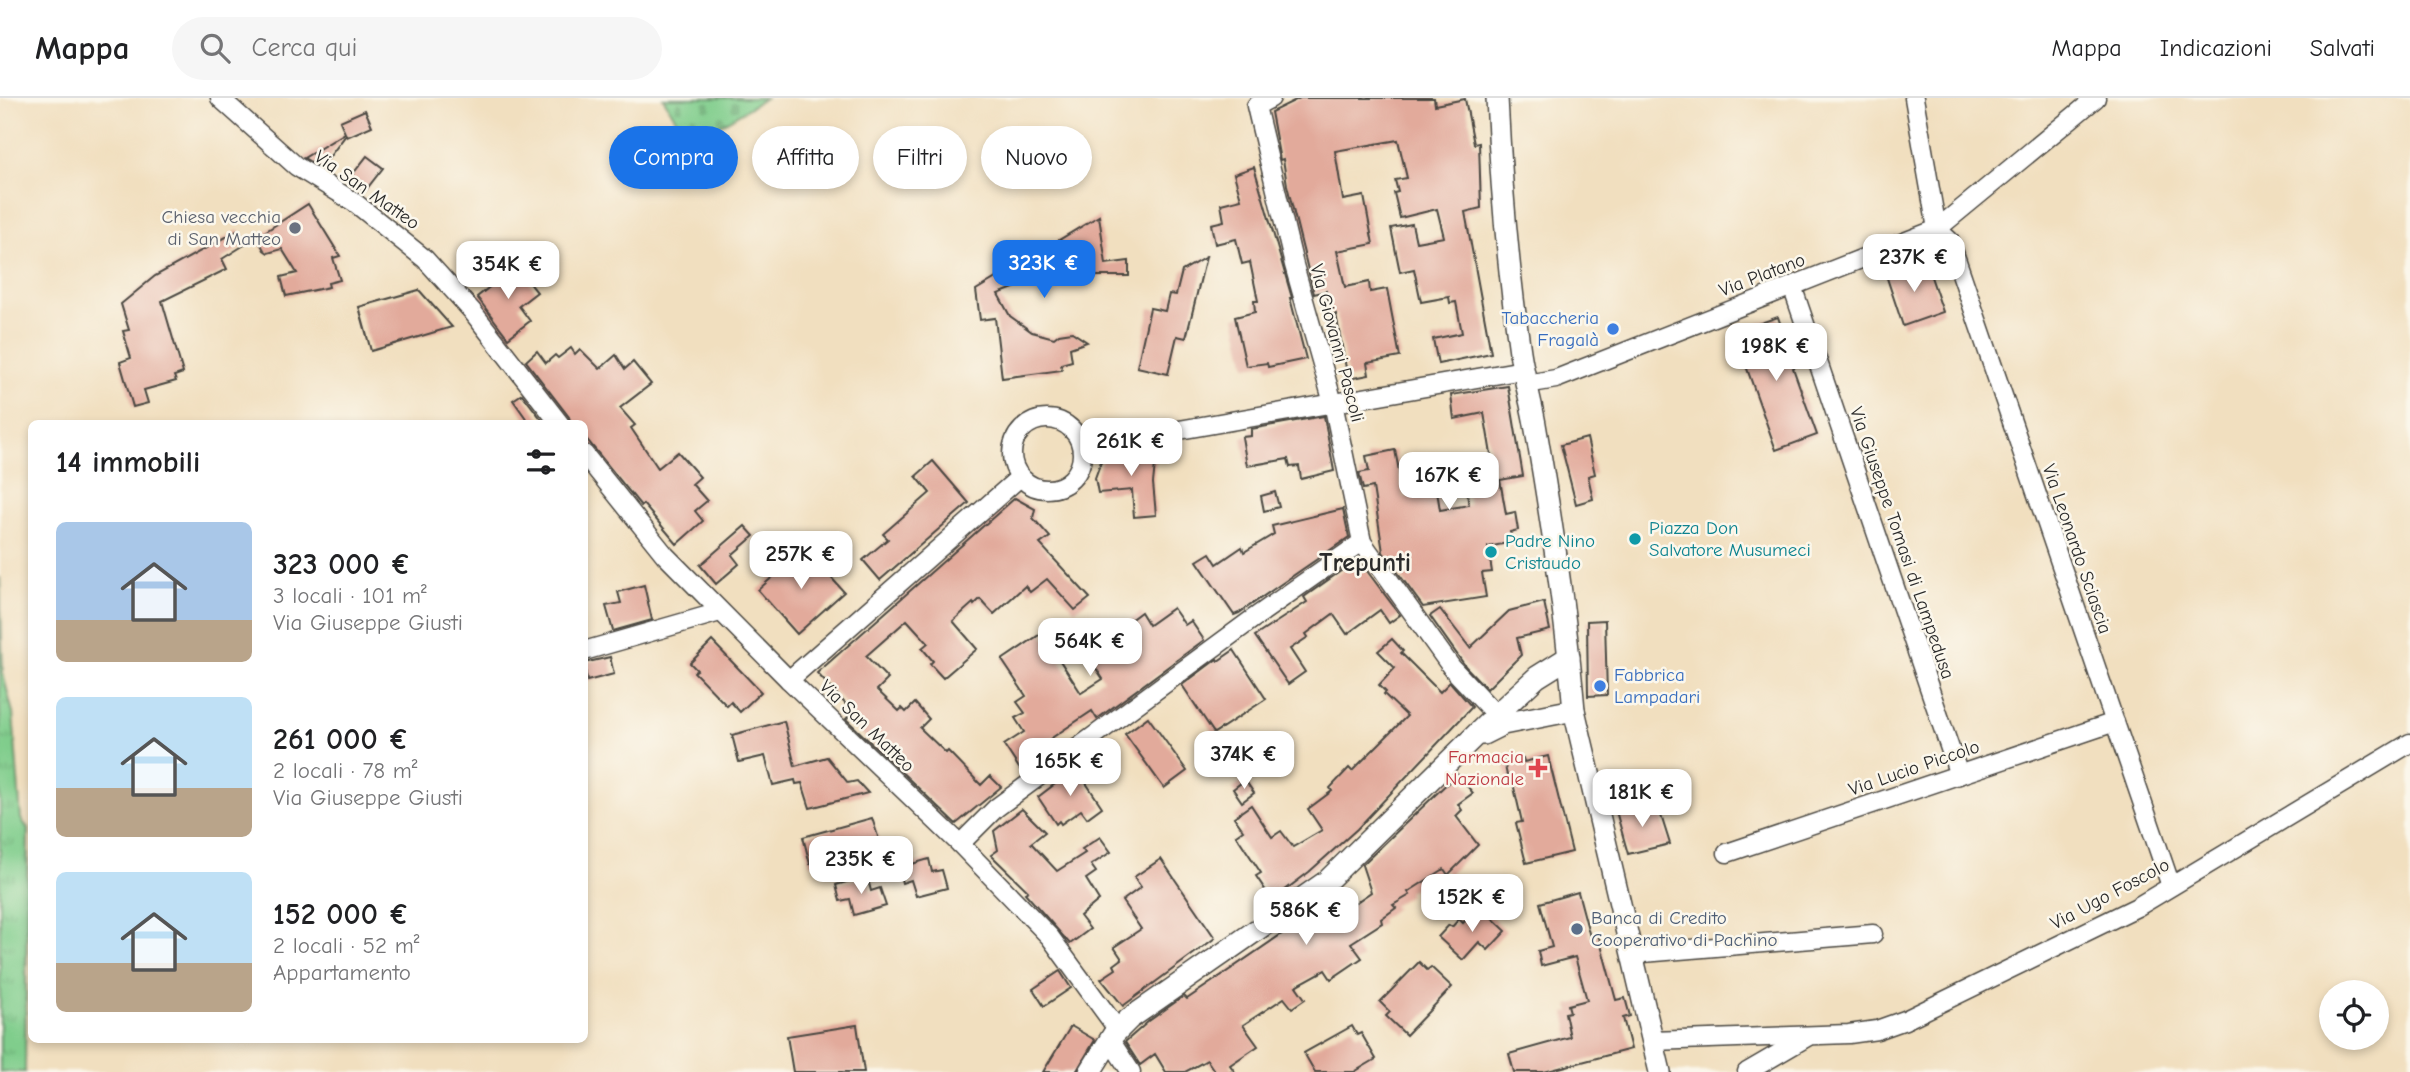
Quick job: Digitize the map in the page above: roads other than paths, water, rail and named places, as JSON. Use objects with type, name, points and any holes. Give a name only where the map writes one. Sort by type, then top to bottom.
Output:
[{"type":"main road","points":[[1497,98],[1506,240],[1569,657],[1574,710],[1660,1072]]},
{"type":"main road","points":[[1090,1072],[1114,1035],[1129,1019],[1327,881],[1537,677],[1569,657]]},
{"type":"main road","points":[[1475,738],[1503,724],[1574,710]]},
{"type":"street","name":"Via San Matteo","points":[[220,98],[296,166],[354,202],[425,259],[472,311],[557,420]]},
{"type":"street","points":[[1914,98],[1937,229]]},
{"type":"street","name":"Via Platano","points":[[1082,447],[1333,403],[1525,377],[1556,379],[1937,229],[2096,98]]},
{"type":"street","name":"Via Giovanni Pascoli","points":[[1263,102],[1294,265],[1333,403],[1362,542],[1452,668],[1496,715]]},
{"type":"street","name":"Via Leonardo Sciascia","points":[[1937,229],[1950,241],[2171,886]]},
{"type":"street","name":"Via Giuseppe Tomasi di Lampedusa","points":[[1792,286],[1959,775]]},
{"type":"street","points":[[1041,419],[1059,421],[1074,431],[1082,447],[1083,457],[1077,474],[1063,486],[1044,489],[1027,484],[1020,477],[1012,451],[1018,434],[1032,422],[1041,419]]},
{"type":"street","name":"Via San Matteo","points":[[588,459],[665,555],[720,612],[960,844],[1050,937],[1114,1035],[1131,1072]]},
{"type":"street","points":[[789,680],[1020,477]]},
{"type":"street","points":[[960,844],[996,808],[1362,542]]},
{"type":"street","points":[[588,650],[720,612]]},
{"type":"street","name":"Via Lucio Piccolo","points":[[1727,853],[2115,722]]},
{"type":"street","name":"Via Ugo Foscolo","points":[[1652,1041],[1849,1034],[1877,1030],[1905,1020],[2137,907],[2410,743]]},
{"type":"street","points":[[1631,954],[1872,934]]},
{"type":"street","points":[[1747,1072],[1811,1035]]},
{"type":"place","name":"Chiesa vecchia di San Matteo","points":[[295,228]]},
{"type":"place","name":"Tabaccheria Fragalà","points":[[1613,329]]},
{"type":"place","name":"Piazza Don Salvatore Musumeci","points":[[1635,539]]},
{"type":"place","name":"Padre Nino Cristaudo","points":[[1491,552]]},
{"type":"place","name":"Fabbrica Lampadari","points":[[1600,686]]},
{"type":"place","name":"Farmacia Nazionale","points":[[1538,768]]},
{"type":"place","name":"Banca di Credito Cooperativo di Pachino","points":[[1577,929]]},
{"type":"district","name":"Trepunti","points":[[1365,563]]}]
